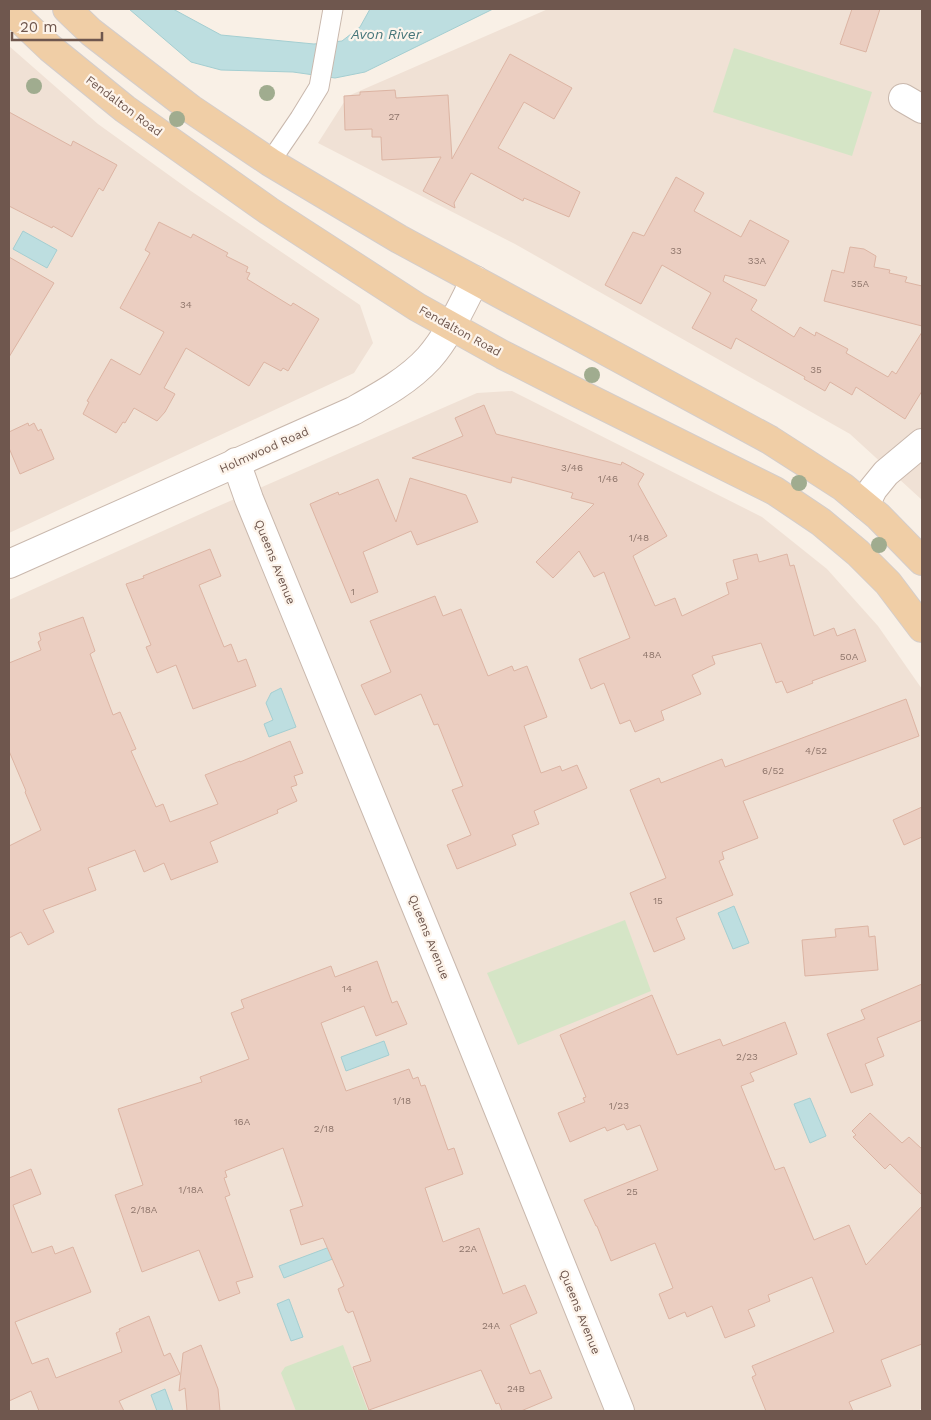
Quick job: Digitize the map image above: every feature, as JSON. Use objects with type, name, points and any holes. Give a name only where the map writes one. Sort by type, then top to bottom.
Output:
[{"type":"main road","name":"Fendalton Road","points":[[9,9],[50,48],[125,109],[269,210],[417,307],[569,389],[775,491],[822,522],[858,553],[888,584],[922,628]]},
{"type":"main road","points":[[67,9],[91,32],[190,109],[270,162],[399,239],[770,440],[844,487],[878,516],[922,562]]},
{"type":"street","name":"Holmwood Road","points":[[9,564],[353,411],[391,389],[429,358],[452,326],[474,280]]},
{"type":"street","points":[[865,505],[873,489],[886,473],[922,443]]},
{"type":"street","name":"Queens Avenue","points":[[236,462],[249,499],[455,1001],[620,1411]]},
{"type":"lane","points":[[270,162],[319,88],[333,9]]},
{"type":"shaded area","points":[[548,9],[922,9],[922,500],[850,434],[515,244],[318,143],[348,96]]},
{"type":"shaded area","points":[[9,46],[98,124],[191,191],[360,305],[373,343],[354,373],[9,533]]},
{"type":"shaded area","points":[[512,391],[762,517],[827,569],[878,626],[922,689],[922,1407],[919,1411],[9,1411],[9,600],[477,393]]},
{"type":"green space","points":[[734,48],[872,92],[852,156],[713,112]]},
{"type":"green space","points":[[625,920],[651,991],[518,1045],[487,973]]},
{"type":"green space","points":[[343,1345],[368,1411],[296,1411],[281,1373],[285,1367]]},
{"type":"water","name":"Avon River","points":[[129,9],[173,9],[221,35],[314,44],[342,41],[360,27],[370,9],[493,9],[365,72],[335,78],[293,72],[221,70],[191,62]]},
{"type":"water","points":[[23,231],[57,250],[47,268],[13,249]]},
{"type":"water","points":[[281,688],[296,727],[269,737],[264,724],[273,720],[266,703],[271,693]]},
{"type":"water","points":[[734,906],[749,943],[733,949],[718,913]]},
{"type":"water","points":[[384,1041],[389,1055],[346,1071],[341,1057]]},
{"type":"water","points":[[810,1098],[826,1136],[810,1143],[794,1104]]},
{"type":"water","points":[[343,1242],[348,1253],[284,1278],[279,1266]]},
{"type":"water","points":[[289,1299],[303,1337],[291,1341],[277,1304]]},
{"type":"water","points":[[165,1389],[173,1411],[157,1411],[151,1395]]},
{"type":"building","points":[[852,9],[880,9],[866,52],[840,44]]},
{"type":"building","points":[[510,54],[572,88],[554,119],[524,102],[498,148],[580,192],[569,217],[524,198],[523,201],[471,173],[454,203],[455,208],[423,191],[441,157],[382,160],[381,137],[372,137],[372,129],[345,130],[344,96],[360,95],[360,92],[395,90],[396,98],[448,95],[452,159]]},
{"type":"building","points":[[9,112],[71,146],[73,141],[117,165],[103,191],[99,188],[72,237],[9,206]]},
{"type":"building","points":[[676,177],[704,193],[694,211],[741,237],[750,220],[789,241],[765,286],[725,275],[723,281],[757,300],[751,310],[794,337],[800,327],[815,336],[816,332],[848,349],[846,353],[888,377],[892,371],[896,374],[922,332],[922,391],[905,419],[856,387],[852,395],[830,382],[825,391],[804,379],[805,377],[736,338],[731,349],[692,328],[711,293],[662,265],[641,304],[605,285],[633,232],[644,236]]},
{"type":"building","points":[[159,222],[191,238],[193,234],[228,253],[226,256],[248,267],[246,272],[250,273],[247,279],[291,306],[293,303],[319,319],[288,371],[283,368],[281,371],[264,362],[249,386],[186,348],[164,388],[175,394],[165,412],[157,421],[134,408],[116,433],[83,414],[89,402],[87,401],[111,359],[140,375],[164,332],[120,308],[150,253],[145,250]]},
{"type":"building","points":[[850,247],[864,249],[876,256],[874,267],[890,270],[889,273],[907,277],[905,282],[922,286],[922,326],[824,301],[832,270],[844,273]]},
{"type":"building","points":[[9,257],[54,283],[9,357]]},
{"type":"building","points":[[484,405],[496,434],[621,465],[622,462],[644,474],[638,484],[667,536],[633,556],[655,606],[675,598],[682,616],[729,594],[726,583],[738,579],[733,560],[757,554],[759,562],[787,554],[790,566],[794,565],[814,636],[834,628],[837,636],[855,629],[866,661],[812,681],[813,683],[787,693],[782,681],[776,683],[761,643],[712,656],[715,664],[692,675],[701,694],[661,711],[664,720],[635,732],[630,720],[620,724],[604,683],[591,689],[579,659],[630,638],[604,572],[594,577],[579,551],[553,578],[536,562],[594,504],[571,498],[573,493],[512,477],[511,483],[412,458],[463,436],[455,418]]},
{"type":"building","points":[[28,423],[29,426],[34,423],[38,431],[41,429],[54,459],[20,474],[9,448],[9,432]]},
{"type":"building","points":[[410,478],[466,495],[478,522],[417,545],[411,531],[363,552],[378,592],[351,603],[310,504],[338,492],[339,495],[378,479],[396,522]]},
{"type":"building","points":[[210,549],[221,576],[199,585],[224,647],[231,644],[238,662],[246,659],[256,686],[193,709],[176,665],[157,673],[146,647],[151,645],[126,584]]},
{"type":"building","points":[[435,596],[443,616],[461,609],[488,676],[512,666],[514,671],[527,666],[547,717],[524,726],[541,773],[560,766],[562,771],[577,765],[587,788],[534,811],[539,824],[512,835],[516,845],[457,869],[447,845],[471,835],[452,790],[463,786],[438,724],[434,725],[421,694],[375,715],[361,685],[391,672],[370,621]]},
{"type":"building","points":[[83,617],[95,651],[90,654],[113,715],[120,712],[136,749],[131,751],[156,807],[163,804],[170,822],[218,804],[205,775],[290,741],[303,773],[294,776],[297,785],[291,787],[297,801],[277,810],[278,813],[210,842],[218,862],[171,880],[164,863],[144,872],[135,850],[88,868],[96,890],[43,910],[54,932],[28,945],[21,932],[9,938],[9,846],[41,830],[9,751],[9,663],[41,650],[38,642],[41,640],[39,633]]},
{"type":"building","points":[[906,699],[919,736],[743,801],[758,838],[722,852],[724,859],[719,861],[733,895],[676,918],[685,939],[654,952],[630,893],[666,878],[630,790],[659,778],[661,783],[722,759],[725,767]]},
{"type":"building","points":[[922,807],[922,837],[904,845],[893,820]]},
{"type":"building","points":[[868,926],[869,937],[875,936],[878,970],[805,976],[802,940],[836,937],[835,929]]},
{"type":"building","points":[[377,961],[392,1003],[397,1001],[407,1024],[376,1036],[364,1006],[321,1023],[346,1091],[409,1069],[413,1079],[418,1077],[421,1086],[425,1085],[448,1150],[454,1148],[463,1174],[425,1188],[443,1242],[479,1228],[503,1294],[525,1285],[537,1313],[510,1325],[530,1374],[540,1370],[552,1398],[521,1411],[502,1411],[499,1403],[496,1404],[481,1370],[369,1410],[353,1367],[371,1361],[353,1311],[348,1313],[346,1311],[338,1289],[344,1286],[323,1238],[301,1245],[290,1210],[303,1206],[283,1148],[225,1171],[227,1177],[224,1178],[230,1195],[225,1197],[253,1277],[236,1282],[240,1293],[219,1301],[199,1250],[142,1272],[115,1195],[143,1185],[118,1109],[202,1082],[200,1077],[249,1059],[231,1013],[244,1008],[241,1000],[331,966],[335,977]]},
{"type":"building","points":[[922,984],[922,1020],[877,1038],[884,1056],[865,1064],[873,1085],[851,1093],[827,1034],[865,1019],[861,1010]]},
{"type":"building","points":[[652,995],[677,1055],[720,1039],[723,1046],[785,1022],[797,1054],[750,1073],[754,1081],[741,1086],[775,1170],[784,1167],[814,1240],[849,1225],[866,1265],[922,1206],[922,1344],[881,1360],[891,1386],[849,1402],[853,1411],[766,1411],[752,1377],[756,1375],[752,1366],[834,1332],[812,1277],[768,1295],[770,1301],[748,1310],[755,1326],[725,1338],[712,1306],[687,1317],[685,1312],[669,1319],[659,1294],[673,1288],[655,1243],[611,1261],[584,1200],[658,1170],[640,1125],[627,1130],[624,1124],[607,1131],[605,1127],[570,1142],[558,1113],[585,1102],[583,1098],[586,1097],[560,1035]]},
{"type":"building","points":[[870,1113],[902,1143],[909,1137],[922,1149],[922,1195],[890,1164],[885,1169],[853,1137],[856,1135],[852,1131]]},
{"type":"building","points":[[31,1169],[41,1194],[13,1205],[32,1253],[52,1246],[55,1254],[73,1247],[91,1292],[15,1322],[32,1364],[48,1358],[56,1378],[122,1352],[116,1333],[120,1331],[119,1329],[149,1316],[164,1356],[170,1353],[180,1374],[119,1401],[124,1411],[39,1411],[31,1391],[9,1401],[9,1178]]},
{"type":"building","points":[[201,1345],[218,1389],[220,1411],[187,1411],[185,1388],[179,1391],[183,1353]]}]
